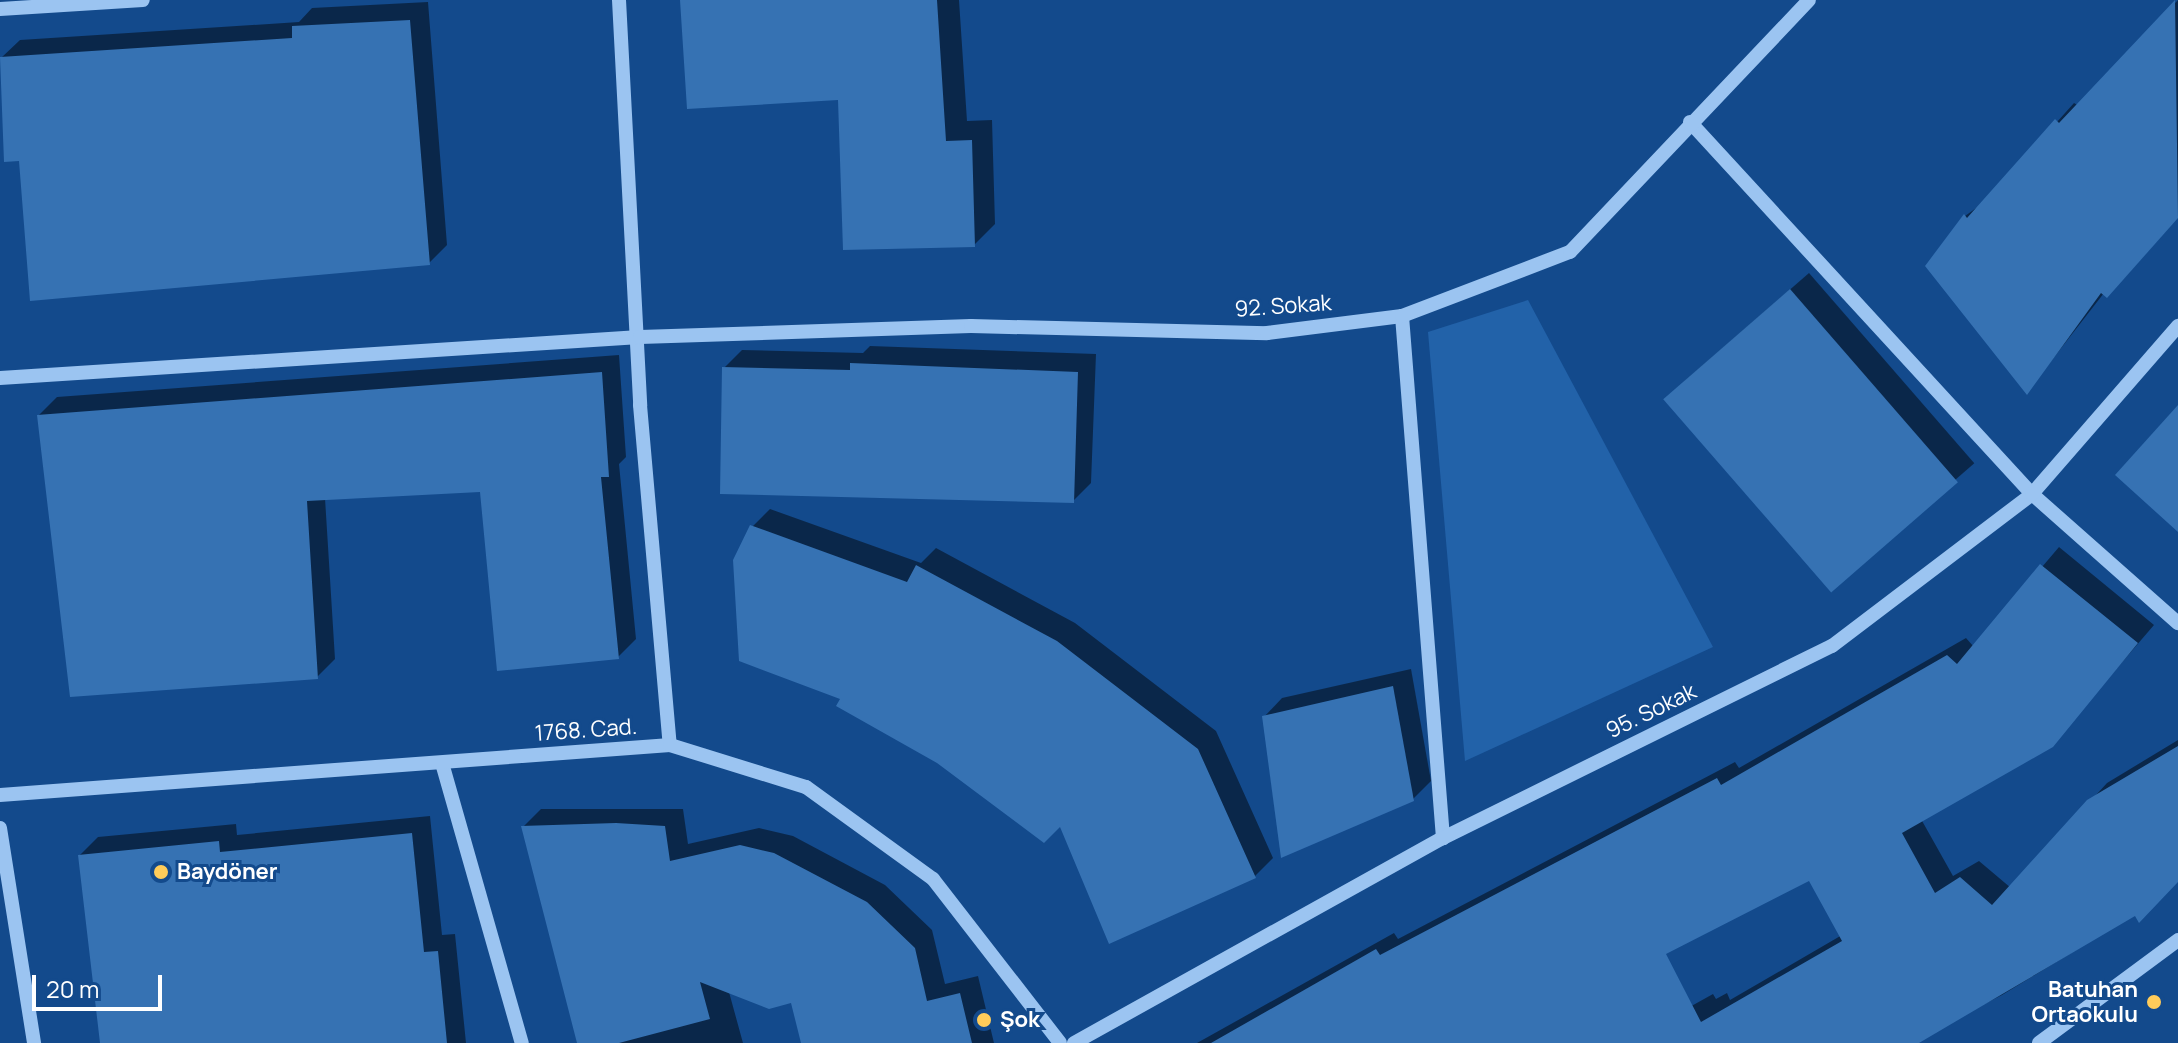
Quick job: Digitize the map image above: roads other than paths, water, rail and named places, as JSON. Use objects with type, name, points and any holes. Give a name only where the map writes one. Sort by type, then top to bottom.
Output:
[{"type":"street","points":[[0,9],[143,0]]},
{"type":"street","points":[[619,0],[640,337],[640,405],[670,745]]},
{"type":"street","name":"92. Sokak","points":[[0,378],[640,337],[971,326],[1267,333],[1402,316],[1570,252],[1809,0]]},
{"type":"street","points":[[1690,122],[2032,494],[2178,623]]},
{"type":"street","points":[[1402,316],[1443,838]]},
{"type":"street","name":"95. Sokak","points":[[1074,1043],[1443,838],[1832,646],[2032,494],[2178,326]]},
{"type":"street","name":"1768. Cad.","points":[[0,795],[670,745],[806,787],[933,879],[1060,1043]]},
{"type":"street","points":[[442,763],[522,1043]]},
{"type":"street","points":[[0,828],[34,1043]]},
{"type":"street","points":[[2039,1043],[2178,940]]},
{"type":"place","name":"Baydöner","points":[[161,872]]},
{"type":"place","name":"Batuhan Ortaokulu","points":[[2154,1002]]},
{"type":"place","name":"Şok","points":[[984,1020]]}]
